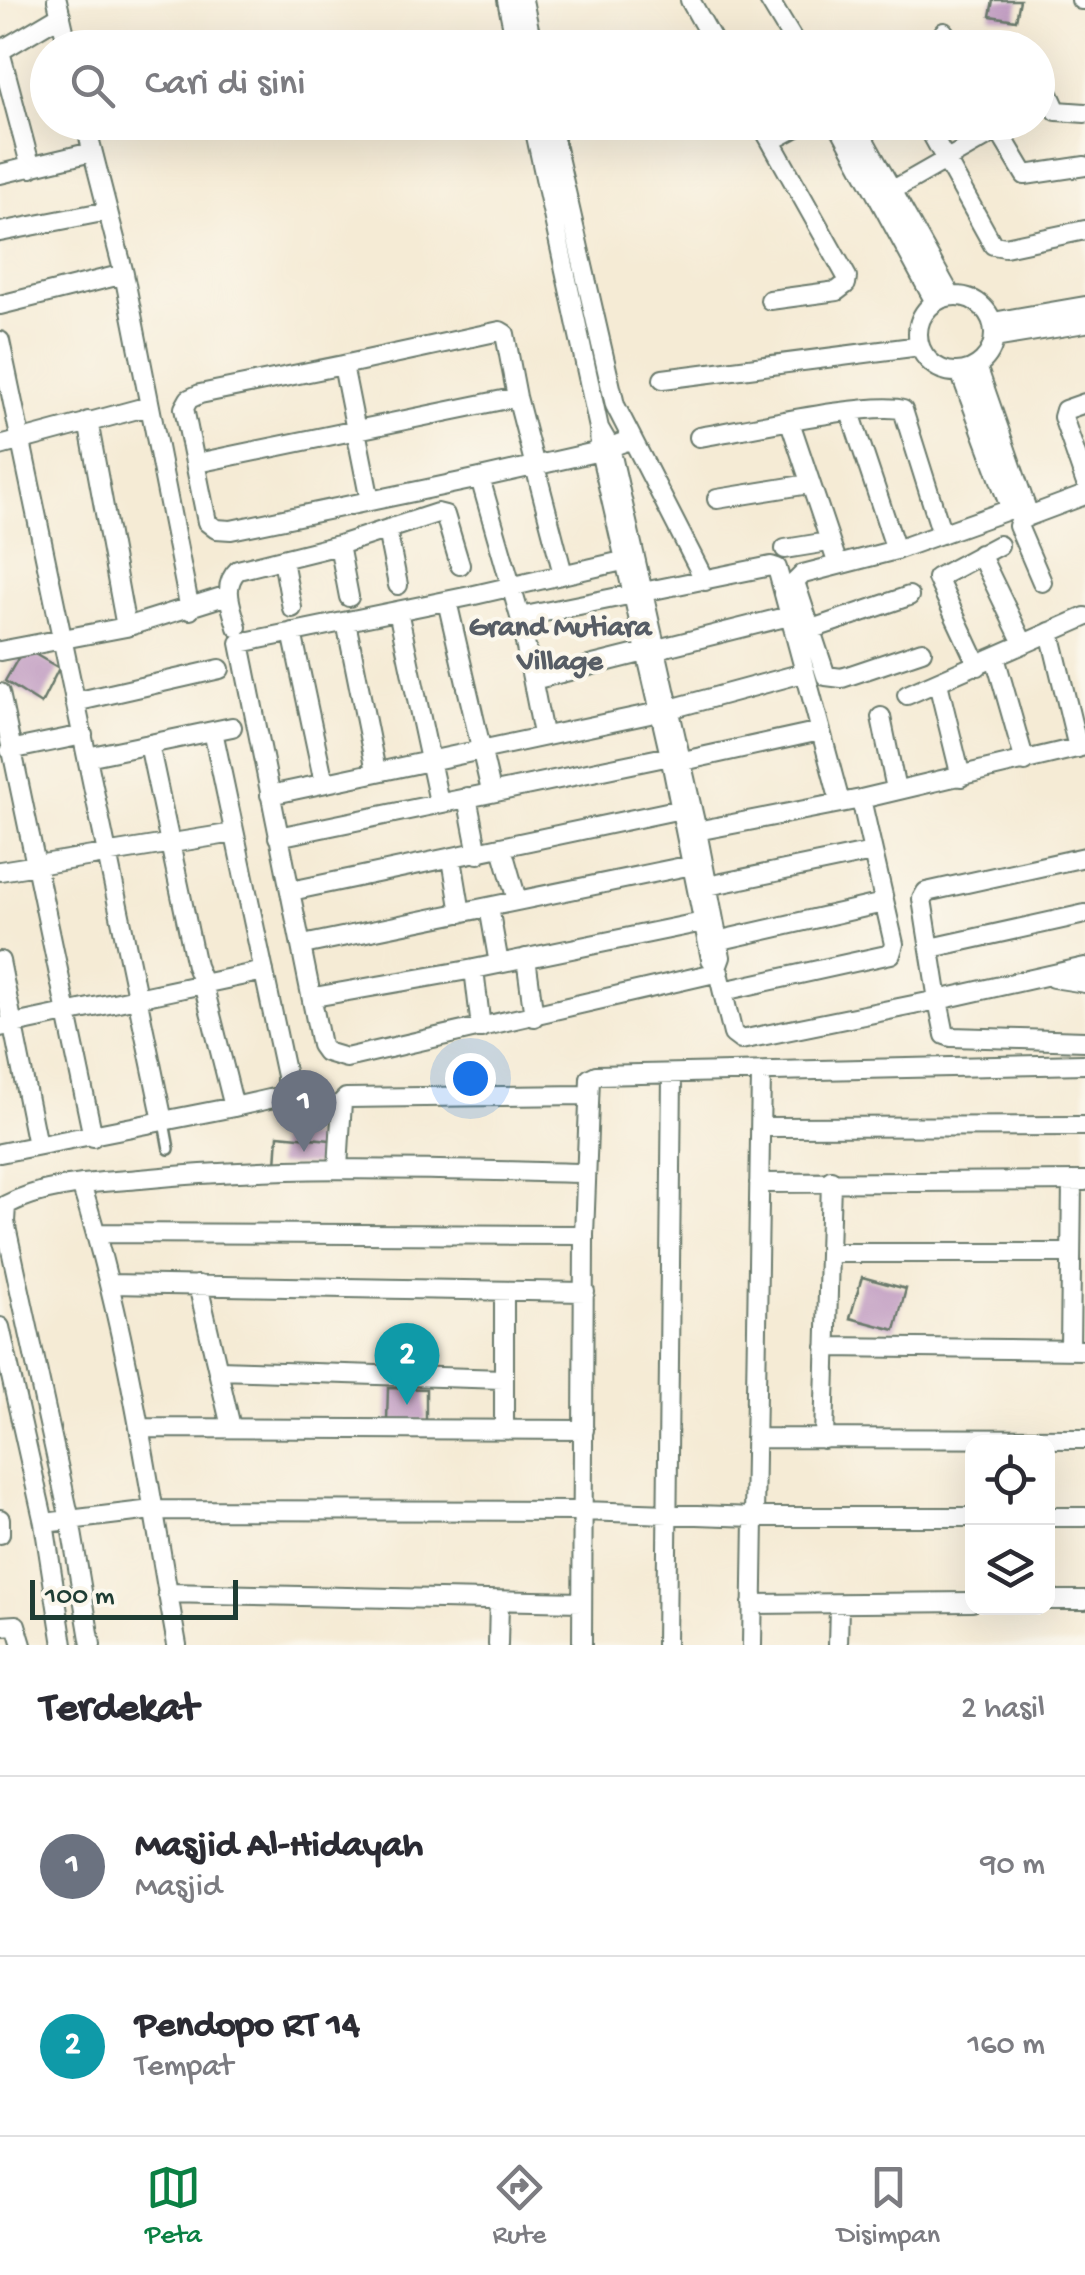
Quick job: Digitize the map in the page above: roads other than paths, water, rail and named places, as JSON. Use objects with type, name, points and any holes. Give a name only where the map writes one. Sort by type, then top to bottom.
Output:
[{"type":"street","points":[[507,0],[513,30]]},
{"type":"street","points":[[523,0],[530,30]]},
{"type":"street","points":[[690,0],[707,30]]},
{"type":"street","points":[[769,0],[787,30]]},
{"type":"street","points":[[31,168],[0,51],[59,8]]},
{"type":"street","points":[[1055,107],[1057,111],[1085,113]]},
{"type":"street","points":[[89,140],[124,274],[190,610]]},
{"type":"street","points":[[545,140],[596,420],[640,594],[703,887],[711,958],[720,977],[732,1034],[740,1040],[1085,967]]},
{"type":"street","points":[[546,140],[615,404],[705,581]]},
{"type":"street","points":[[849,140],[887,194]]},
{"type":"street","points":[[862,140],[943,299]]},
{"type":"street","points":[[935,140],[992,245],[1005,247],[1085,230]]},
{"type":"street","points":[[887,194],[975,140]]},
{"type":"street","points":[[1004,140],[1025,175],[1085,166]]},
{"type":"street","points":[[770,141],[848,277],[837,291],[770,300]]},
{"type":"street","points":[[0,174],[92,152]]},
{"type":"street","points":[[0,232],[108,212]]},
{"type":"street","points":[[0,305],[124,274]]},
{"type":"street","points":[[968,297],[982,305],[994,330],[990,352],[968,369],[935,366],[920,346],[918,329],[924,314],[943,299],[968,297]]},
{"type":"street","points":[[994,330],[1085,306]]},
{"type":"street","points":[[994,330],[1085,322]]},
{"type":"street","points":[[563,574],[535,466],[517,397],[505,334],[500,331],[188,399],[184,408],[207,522],[224,530],[535,466],[632,439]]},
{"type":"street","points":[[0,342],[163,1121]]},
{"type":"street","points":[[663,379],[920,346]]},
{"type":"street","points":[[343,365],[370,501]]},
{"type":"street","points":[[968,369],[1022,510],[1018,526],[1042,582]]},
{"type":"street","points":[[197,463],[517,397]]},
{"type":"street","points":[[1085,402],[1065,410],[1062,417],[1085,482]]},
{"type":"street","points":[[596,420],[615,404]]},
{"type":"street","points":[[0,446],[149,406]]},
{"type":"street","points":[[700,437],[890,406],[903,410],[942,534]]},
{"type":"street","points":[[850,412],[896,550]]},
{"type":"street","points":[[88,421],[126,627]]},
{"type":"street","points":[[790,422],[838,565]]},
{"type":"street","points":[[605,449],[627,560],[640,594]]},
{"type":"street","points":[[480,478],[520,616],[543,734]]},
{"type":"street","points":[[717,499],[810,484]]},
{"type":"street","points":[[922,651],[834,678],[826,676],[796,582],[804,574],[1085,495]]},
{"type":"street","points":[[238,627],[228,583],[238,570],[340,545],[442,512],[460,565]]},
{"type":"street","points":[[387,530],[398,585]]},
{"type":"street","points":[[785,549],[828,542]]},
{"type":"street","points":[[340,545],[349,597]]},
{"type":"street","points":[[998,545],[939,576],[937,581],[986,661],[1025,762]]},
{"type":"street","points":[[980,554],[1024,643]]},
{"type":"street","points":[[284,560],[292,608]]},
{"type":"street","points":[[627,560],[447,601],[242,641],[239,645],[326,1052],[346,1058],[720,977],[888,956],[894,944],[861,799]]},
{"type":"street","points":[[520,616],[774,566],[779,571],[840,802]]},
{"type":"street","points":[[0,651],[126,627],[228,595]]},
{"type":"street","points":[[809,630],[909,596]]},
{"type":"street","points":[[447,601],[490,792]]},
{"type":"street","points":[[398,610],[440,802]]},
{"type":"street","points":[[533,680],[789,616]]},
{"type":"street","points":[[907,694],[1085,617]]},
{"type":"street","points":[[346,622],[376,771]]},
{"type":"street","points":[[292,632],[324,782]]},
{"type":"street","points":[[692,832],[861,799],[1081,747],[1050,632]]},
{"type":"street","points":[[75,702],[220,669]]},
{"type":"street","points":[[270,795],[664,710],[803,673]]},
{"type":"street","points":[[938,683],[961,777]]},
{"type":"street","points":[[0,692],[8,762],[36,864],[92,1137]]},
{"type":"street","points":[[881,717],[896,789]]},
{"type":"street","points":[[87,757],[232,727]]},
{"type":"street","points":[[0,1153],[234,1107],[286,1092],[286,1076],[212,731]]},
{"type":"street","points":[[278,837],[490,792],[820,732]]},
{"type":"street","points":[[8,762],[83,735]]},
{"type":"street","points":[[149,744],[196,966],[234,1107]]},
{"type":"street","points":[[674,760],[681,808],[692,832],[692,865],[703,887],[703,922],[712,942]]},
{"type":"street","points":[[466,797],[478,854]]},
{"type":"street","points":[[291,891],[681,808]]},
{"type":"street","points":[[0,872],[234,833]]},
{"type":"street","points":[[502,848],[517,900]]},
{"type":"street","points":[[703,887],[872,852]]},
{"type":"street","points":[[1085,857],[926,892],[922,899],[945,1035],[1085,1041]]},
{"type":"street","points":[[452,859],[461,912]]},
{"type":"street","points":[[303,945],[692,865]]},
{"type":"street","points":[[712,942],[883,903]]},
{"type":"street","points":[[489,907],[500,964]]},
{"type":"street","points":[[931,948],[1085,914]]},
{"type":"street","points":[[314,997],[474,970],[703,922]]},
{"type":"street","points":[[526,958],[534,1017]]},
{"type":"street","points":[[0,962],[6,1025],[37,1146]]},
{"type":"street","points":[[6,1025],[264,970]]},
{"type":"street","points":[[474,970],[481,1028]]},
{"type":"street","points":[[1043,976],[1085,983]]},
{"type":"street","points":[[582,1645],[584,1236],[586,1095],[590,1078],[1085,1064]]},
{"type":"street","points":[[752,1645],[761,1074]]},
{"type":"street","points":[[666,1645],[672,1075]]},
{"type":"street","points":[[338,1168],[342,1102],[346,1098],[586,1095]]},
{"type":"street","points":[[761,1127],[1085,1126]]},
{"type":"street","points":[[91,1645],[70,1520],[2,1222],[6,1205],[81,1184],[226,1170],[586,1173]]},
{"type":"street","points":[[824,1438],[831,1180]]},
{"type":"street","points":[[760,1183],[1079,1181],[1071,1252],[1078,1350],[826,1347]]},
{"type":"street","points":[[81,1184],[142,1428],[152,1510],[177,1645]]},
{"type":"street","points":[[96,1233],[584,1236]]},
{"type":"street","points":[[829,1253],[1071,1252]]},
{"type":"street","points":[[109,1284],[585,1292]]},
{"type":"street","points":[[198,1285],[230,1427]]},
{"type":"street","points":[[504,1292],[504,1428]]},
{"type":"street","points":[[0,1327],[44,1523],[63,1645]]},
{"type":"street","points":[[219,1370],[503,1379]]},
{"type":"street","points":[[142,1428],[584,1430]]},
{"type":"street","points":[[755,1438],[1085,1438]]},
{"type":"street","points":[[44,1523],[152,1510],[965,1517]]},
{"type":"street","points":[[1055,1517],[1085,1517]]},
{"type":"street","points":[[0,1520],[0,1534]]},
{"type":"street","points":[[168,1593],[582,1602]]},
{"type":"street","points":[[1055,1600],[1085,1600]]},
{"type":"street","points":[[498,1601],[498,1645]]},
{"type":"street","points":[[752,1604],[965,1602]]},
{"type":"street","points":[[838,1645],[839,1606]]},
{"type":"street","points":[[0,1626],[16,1625],[22,1645]]},
{"type":"lane","points":[[163,1121],[168,1149]]},
{"type":"place","name":"Masjid Al-Hidayah","points":[[304,1152]]},
{"type":"place","name":"Pendopo RT 14","points":[[407,1405]]},
{"type":"district","name":"Grand Mutiara Village","points":[[560,642]]}]
